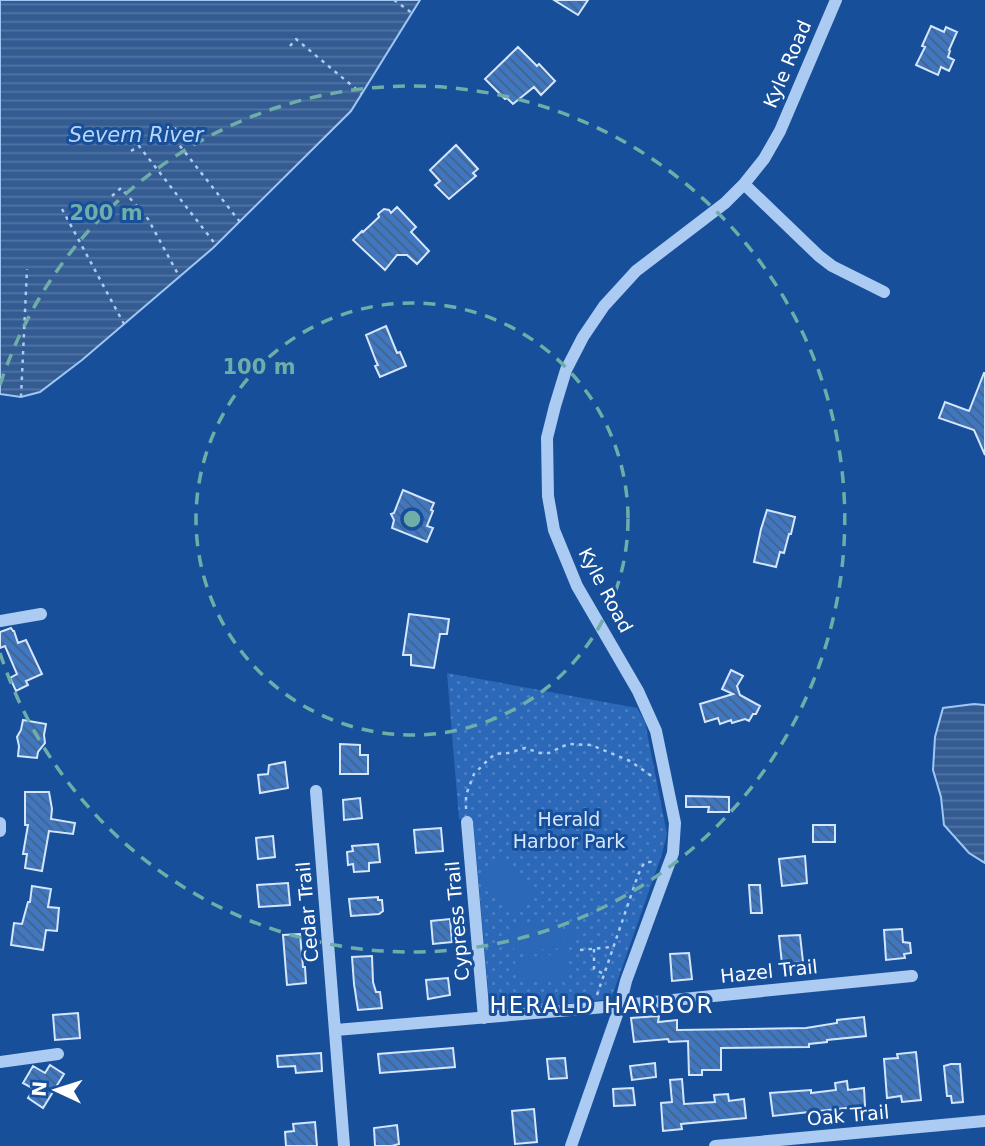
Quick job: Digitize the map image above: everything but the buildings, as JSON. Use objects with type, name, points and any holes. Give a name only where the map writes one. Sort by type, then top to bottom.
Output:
[{"type":"street","name":"Kyle Road","points":[[571,1146],[620,1006],[626,981],[673,853],[675,823],[656,731],[638,691],[577,586],[554,530],[548,496],[547,438],[566,370],[583,337],[604,306],[636,271],[725,203],[764,159],[780,131],[836,0]]},
{"type":"street","points":[[744,184],[819,256],[832,266],[884,292]]},
{"type":"street","points":[[0,621],[41,614]]},
{"type":"street","name":"Cedar Trail","points":[[316,791],[344,1146]]},
{"type":"street","name":"Cypress Trail","points":[[467,822],[484,1018]]},
{"type":"street","points":[[0,823],[0,831]]},
{"type":"street","name":"Hazel Trail","points":[[336,1030],[620,1006],[912,976]]},
{"type":"street","points":[[0,1062],[58,1054]]},
{"type":"street","name":"Oak Trail","points":[[715,1146],[985,1121]]},
{"type":"path","points":[[394,0],[412,13]]},
{"type":"path","points":[[290,46],[296,39],[362,94]]},
{"type":"path","points":[[176,128],[169,132],[240,222]]},
{"type":"path","points":[[131,151],[139,146],[216,245]]},
{"type":"path","points":[[112,196],[121,188],[148,219],[179,276]]},
{"type":"path","points":[[62,209],[124,324]]},
{"type":"path","points":[[21,397],[27,269]]},
{"type":"path","points":[[467,822],[466,795],[474,774],[495,754],[525,748],[549,753],[568,744],[591,745],[630,761],[666,782]]},
{"type":"path","points":[[594,1008],[644,863],[653,861],[668,866]]},
{"type":"path","points":[[580,950],[613,947]]},
{"type":"path","points":[[594,949],[594,969],[604,974]]},
{"type":"green space","name":"Herald Harbor Park","points":[[447,673],[637,708],[645,722],[667,834],[611,999],[490,1011],[473,819],[459,819]]},
{"type":"green space","points":[[503,858],[535,894],[514,912],[481,876]]},
{"type":"green space","points":[[563,923],[563,929],[572,928],[573,941],[564,942],[565,948],[514,951],[514,946],[505,946],[504,933],[512,933],[512,927]]},
{"type":"green space","points":[[565,954],[567,979],[517,982],[515,958]]},
{"type":"water","name":"Severn River","points":[[0,0],[420,0],[351,111],[213,248],[82,360],[40,392],[21,397],[0,394]]},
{"type":"water","points":[[985,705],[985,863],[969,853],[944,825],[941,797],[933,770],[935,737],[943,708]]},
{"type":"district","name":"HERALD HARBOR","points":[[602,1005]]}]
